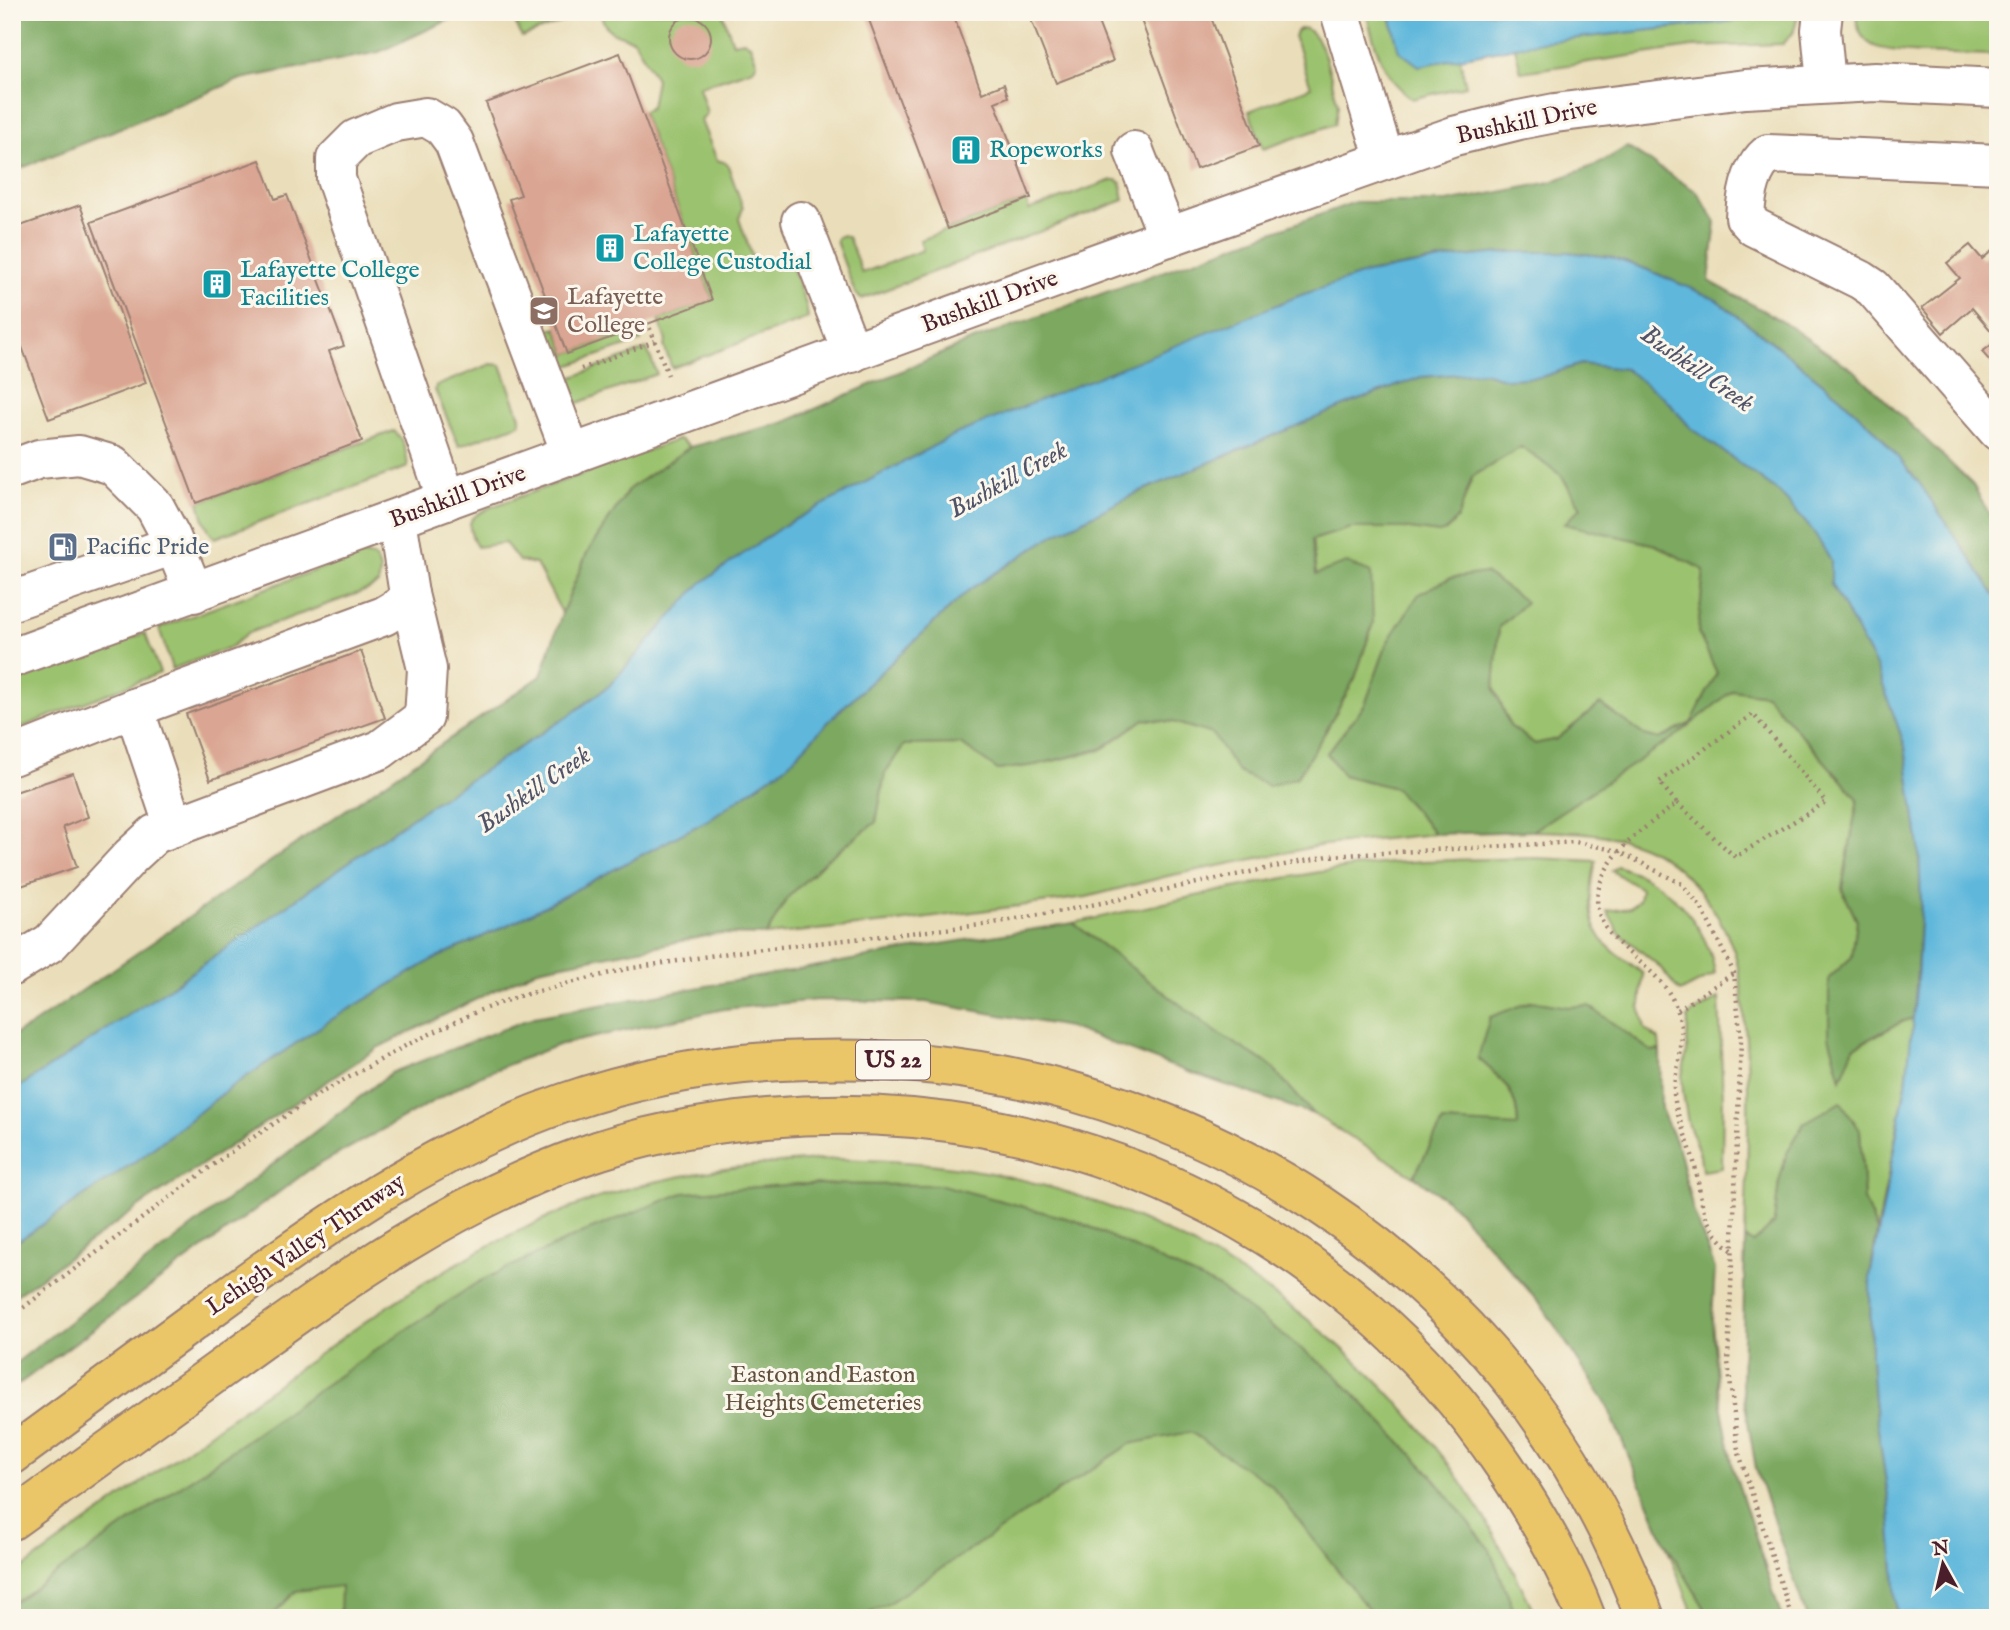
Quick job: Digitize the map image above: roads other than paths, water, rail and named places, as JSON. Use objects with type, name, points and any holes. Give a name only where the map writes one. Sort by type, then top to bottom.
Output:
[{"type":"highway","name":"Lehigh Valley Thruway","points":[[12,1455],[345,1213],[456,1149],[508,1125],[565,1103],[616,1088],[671,1074],[728,1066],[837,1059],[953,1065],[1066,1088],[1183,1129],[1243,1157],[1298,1189],[1397,1262],[1444,1305],[1488,1352],[1567,1458],[1602,1519],[1645,1618]]},
{"type":"highway","name":"Lehigh Valley Thruway","points":[[12,1520],[375,1260],[481,1199],[583,1156],[681,1129],[787,1116],[890,1115],[946,1120],[996,1129],[1104,1158],[1218,1207],[1268,1236],[1314,1268],[1361,1305],[1405,1345],[1484,1436],[1553,1545],[1586,1618]]},
{"type":"street","points":[[1340,12],[1385,160]]},
{"type":"street","points":[[1823,12],[1821,30],[1826,83]]},
{"type":"street","name":"Bushkill Drive","points":[[12,658],[1168,237],[1454,136],[1532,117],[1703,93],[1826,83],[1875,82],[1998,88]]},
{"type":"street","points":[[447,500],[336,179],[337,159],[356,139],[396,122],[426,117],[443,127],[454,142],[572,456]]},
{"type":"street","points":[[1134,151],[1168,237]]},
{"type":"street","points":[[1998,164],[1768,154],[1757,163],[1745,205],[1745,217],[1754,227],[1873,288],[1998,431]]},
{"type":"street","points":[[801,221],[852,353]]},
{"type":"street","points":[[12,469],[39,459],[79,455],[113,465],[155,507],[194,593]]},
{"type":"street","points":[[12,966],[50,943],[155,834],[380,750],[424,717],[427,669],[409,594],[397,519]]},
{"type":"street","points":[[12,601],[174,545]]},
{"type":"street","points":[[12,756],[384,615],[404,604],[409,594]]},
{"type":"street","points":[[134,708],[174,827]]},
{"type":"water","points":[[1389,12],[1760,12],[1746,20],[1541,42],[1419,66],[1399,51]]},
{"type":"water","name":"Bushkill Creek","points":[[1511,252],[1567,252],[1610,257],[1715,299],[1840,397],[1876,431],[1920,484],[1998,600],[1998,1618],[1897,1618],[1890,1509],[1874,1401],[1870,1277],[1906,1084],[1917,981],[1921,903],[1919,847],[1905,746],[1876,666],[1831,584],[1831,561],[1814,532],[1780,493],[1690,427],[1664,397],[1625,369],[1581,364],[1541,377],[1507,379],[1484,372],[1421,377],[1353,402],[1139,492],[1055,534],[969,590],[838,712],[786,766],[708,820],[518,920],[432,960],[329,1021],[231,1087],[143,1156],[12,1245],[12,1092],[171,987],[423,810],[570,715],[609,686],[700,584],[783,526],[956,434],[1301,295],[1367,273],[1453,258]]},
{"type":"place","name":"Ropeworks","points":[[966,150]]},
{"type":"place","name":"Lafayette College Custodial","points":[[610,248]]},
{"type":"place","name":"Lafayette College Facilities","points":[[217,284]]},
{"type":"place","name":"Lafayette College","points":[[544,311]]},
{"type":"place","name":"Pacific Pride","points":[[63,547]]},
{"type":"park label","name":"Easton and Easton Heights Cemeteries","points":[[823,1389]]}]
